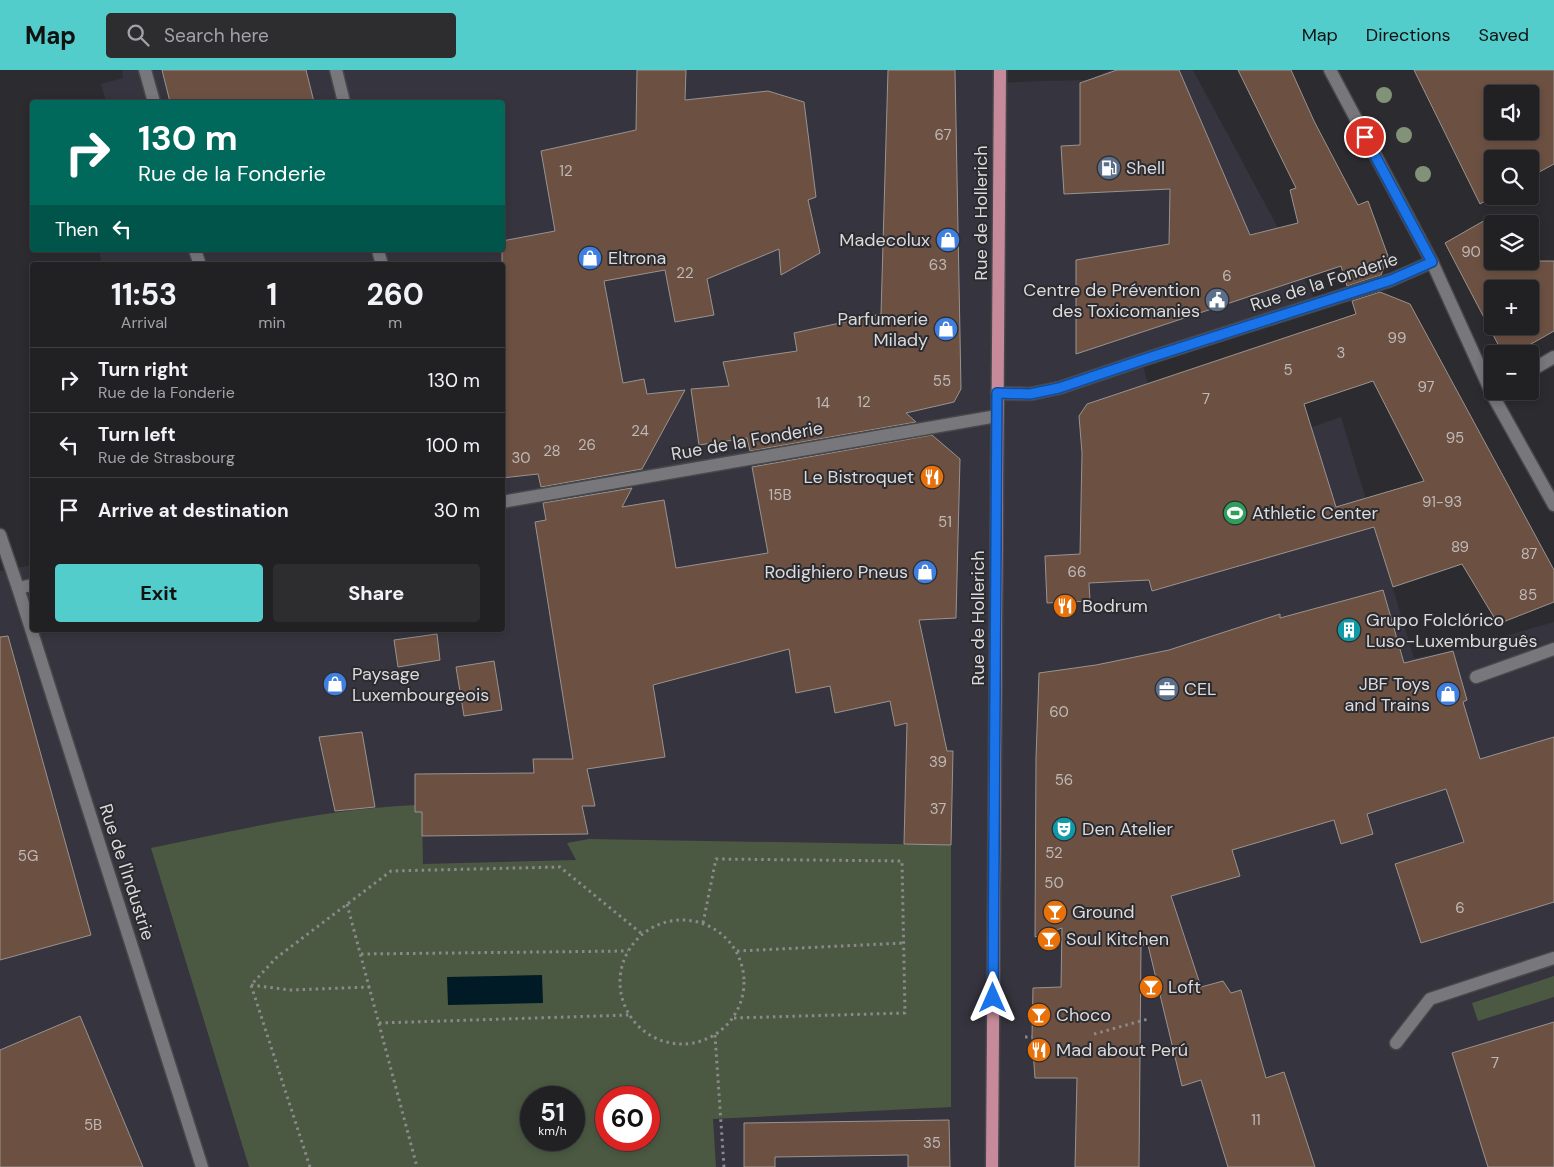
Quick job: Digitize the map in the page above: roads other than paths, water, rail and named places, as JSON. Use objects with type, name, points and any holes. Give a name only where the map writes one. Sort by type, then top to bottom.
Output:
[{"type":"main road","name":"Rue de Hollerich","points":[[992,1167],[1000,70]]},
{"type":"street","points":[[145,70],[153,100]]},
{"type":"street","points":[[336,70],[344,100]]},
{"type":"street","points":[[1330,70],[1432,262],[1484,372]]},
{"type":"street","name":"Rue de la Fonderie","points":[[997,393],[1030,394],[1059,388],[1391,280],[1432,262]]},
{"type":"street","points":[[1539,366],[1554,357]]},
{"type":"street","points":[[1498,400],[1554,505]]},
{"type":"street","name":"Rue de la Fonderie","points":[[505,501],[997,416]]},
{"type":"street","name":"Rue de l'Industrie","points":[[0,535],[30,626]]},
{"type":"street","points":[[18,588],[30,585]]},
{"type":"street","name":"Rue de l'Industrie","points":[[32,632],[202,1167]]},
{"type":"street","points":[[1476,677],[1554,649]]},
{"type":"street","points":[[1396,1043],[1430,998],[1554,958]]},
{"type":"water","points":[[542,975],[543,1003],[448,1005],[447,977]]},
{"type":"place","name":"Shell","points":[[1109,168]]},
{"type":"place","name":"Madecolux","points":[[948,240]]},
{"type":"place","name":"Eltrona","points":[[590,258]]},
{"type":"place","name":"Centre de Prévention des Toxicomanies","points":[[1217,300]]},
{"type":"place","name":"Parfumerie Milady","points":[[946,329]]},
{"type":"place","name":"Le Bistroquet","points":[[932,477]]},
{"type":"place","name":"Athletic Center","points":[[1235,513]]},
{"type":"place","name":"Rodighiero Pneus","points":[[925,572]]},
{"type":"place","name":"Bodrum","points":[[1065,606]]},
{"type":"place","name":"Grupo Folclórico Luso-Luxemburguês","points":[[1349,630]]},
{"type":"place","name":"Paysage Luxembourgeois","points":[[335,684]]},
{"type":"place","name":"CEL","points":[[1167,689]]},
{"type":"place","name":"JBF Toys and Trains","points":[[1448,694]]},
{"type":"place","name":"Den Atelier","points":[[1064,829]]},
{"type":"place","name":"Ground","points":[[1055,912]]},
{"type":"place","name":"Soul Kitchen","points":[[1049,939]]},
{"type":"place","name":"Loft","points":[[1151,987]]},
{"type":"place","name":"Choco","points":[[1039,1015]]},
{"type":"place","name":"Mad about Perú","points":[[1039,1050]]}]
